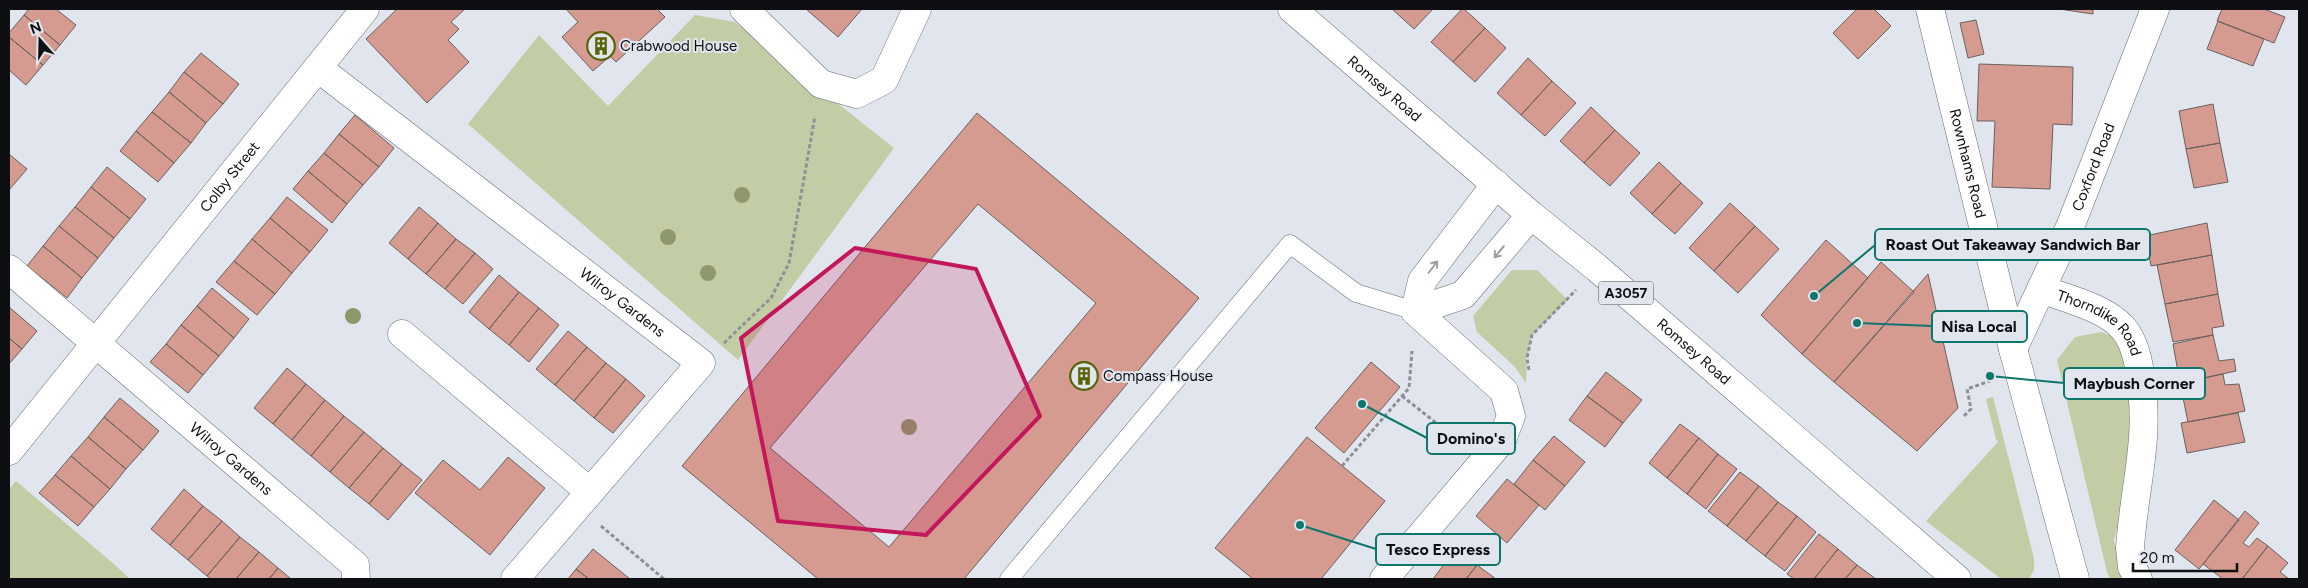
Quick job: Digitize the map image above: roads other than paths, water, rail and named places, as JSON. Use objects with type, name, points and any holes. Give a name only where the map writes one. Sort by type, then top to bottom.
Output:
[{"type":"street","name":"Colby Street","points":[[9,450],[365,9]]},
{"type":"street","points":[[744,9],[821,84],[857,94],[884,80],[917,9]]},
{"type":"street","name":"Romsey Road","points":[[1292,9],[1531,215],[1605,274],[1956,579]]},
{"type":"street","name":"Rownhams Road","points":[[1930,9],[2013,349],[2075,579]]},
{"type":"street","name":"Coxford Road","points":[[2013,349],[2070,227],[2155,9]]},
{"type":"street","name":"Wilroy Gardens","points":[[318,68],[701,363],[584,499]]},
{"type":"street","points":[[1414,311],[1422,281],[1496,184]]},
{"type":"street","points":[[1414,311],[1463,295],[1531,215]]},
{"type":"street","points":[[9,269],[96,344]]},
{"type":"street","name":"Thorndike Road","points":[[2041,289],[2107,316],[2123,328],[2133,344],[2143,393],[2145,427],[2130,548],[2132,567],[2138,579]]},
{"type":"street","points":[[1384,579],[1502,440],[1512,416],[1504,391],[1414,311]]},
{"type":"street","points":[[402,334],[584,499],[516,579]]},
{"type":"street","name":"Wilroy Gardens","points":[[96,344],[356,565],[356,579]]},
{"type":"lane","points":[[1009,579],[1290,244],[1356,293],[1414,311]]},
{"type":"place","name":"Crabwood House","points":[[601,46]]},
{"type":"place","name":"Roast Out Takeaway Sandwich Bar","points":[[1814,296]]},
{"type":"place","name":"Nisa Local","points":[[1857,323]]},
{"type":"place","name":"Compass House","points":[[1084,376]]},
{"type":"place","name":"Maybush Corner","points":[[1990,376]]},
{"type":"place","name":"Domino's","points":[[1362,404]]},
{"type":"place","name":"Tesco Express","points":[[1300,525]]}]
